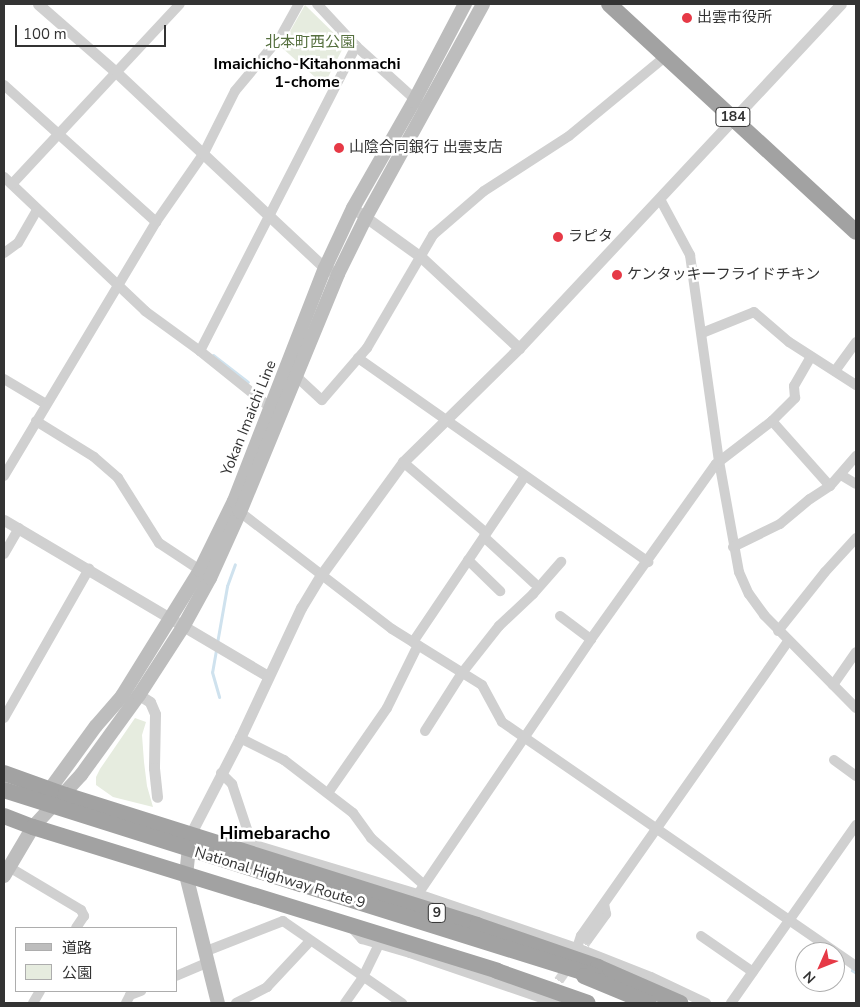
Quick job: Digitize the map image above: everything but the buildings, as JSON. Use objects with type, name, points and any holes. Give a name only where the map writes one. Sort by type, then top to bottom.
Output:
[{"type":"highway","name":"184","points":[[609,4],[856,232]]},
{"type":"highway","name":"9","points":[[4,773],[57,792],[477,926],[598,967],[680,1003]]},
{"type":"highway","name":"National Highway Route 9","points":[[4,790],[615,982],[666,1003]]},
{"type":"highway","points":[[4,816],[497,972],[588,1003]]},
{"type":"highway","name":"National Highway Route 9","points":[[556,965],[650,1003]]},
{"type":"main road","name":"Yokan Imaichi Line","points":[[57,792],[139,695],[183,627],[210,578],[240,512],[338,274],[421,104],[465,4]]},
{"type":"main road","name":"Yokan Imaichi Line","points":[[6,871],[57,792],[96,726],[122,696],[200,570],[234,501],[325,268],[354,208],[483,4]]},
{"type":"main road","points":[[190,835],[186,875],[216,1002]]},
{"type":"street","points":[[38,4],[204,153],[269,217],[325,268],[338,274]]},
{"type":"street","points":[[164,4],[173,12]]},
{"type":"street","points":[[12,184],[180,4]]},
{"type":"street","points":[[4,476],[116,286],[156,222],[204,153],[235,91],[281,36],[299,4]]},
{"type":"street","points":[[317,4],[356,46],[421,104]]},
{"type":"street","points":[[190,835],[240,738],[301,608],[321,575],[403,462],[519,348],[841,4]]},
{"type":"street","points":[[200,351],[356,46]]},
{"type":"street","points":[[296,377],[322,400],[358,358],[390,312],[433,235],[484,191],[569,136],[666,56]]},
{"type":"street","points":[[4,85],[57,135],[156,222]]},
{"type":"street","points":[[4,176],[116,286],[145,311],[200,351],[271,408]]},
{"type":"street","points":[[660,199],[690,255],[719,461],[733,548],[739,572],[749,594],[778,631],[856,708]]},
{"type":"street","points":[[354,208],[421,257],[519,348]]},
{"type":"street","points":[[4,253],[18,243],[37,210]]},
{"type":"street","points":[[702,333],[754,312],[774,332],[856,385]]},
{"type":"street","points":[[835,371],[856,342]]},
{"type":"street","points":[[418,894],[591,639],[719,461],[772,421],[795,398],[794,386],[811,356]]},
{"type":"street","points":[[358,358],[648,562]]},
{"type":"street","points":[[4,379],[46,404]]},
{"type":"street","points":[[36,421],[94,457],[118,478],[159,543],[200,570]]},
{"type":"street","points":[[772,421],[830,486]]},
{"type":"street","points":[[733,548],[780,524],[810,499],[830,486],[841,476],[856,456]]},
{"type":"street","points":[[403,462],[485,535],[534,583]]},
{"type":"street","points":[[328,793],[387,708],[415,643],[525,476]]},
{"type":"street","points":[[841,476],[856,484]]},
{"type":"street","points":[[240,512],[321,575],[415,643],[482,685],[502,722],[856,966]]},
{"type":"street","points":[[4,520],[89,568],[170,620],[268,676]]},
{"type":"street","points":[[4,554],[19,528]]},
{"type":"street","points":[[778,631],[825,572],[856,538]]},
{"type":"street","points":[[468,560],[500,591]]},
{"type":"street","points":[[425,731],[462,673],[499,626],[533,594],[561,562]]},
{"type":"street","points":[[4,718],[7,704],[89,568]]},
{"type":"street","points":[[560,616],[591,639]]},
{"type":"street","points":[[577,948],[581,936],[788,642]]},
{"type":"street","points":[[833,685],[856,652]]},
{"type":"street","points":[[139,695],[150,702],[155,714],[154,768],[158,796]]},
{"type":"street","points":[[240,738],[284,760],[328,793],[353,813],[370,838],[423,884]]},
{"type":"street","points":[[834,760],[856,776]]},
{"type":"street","points":[[221,774],[232,784],[252,844]]},
{"type":"street","points":[[731,1003],[790,922],[792,914],[856,825]]},
{"type":"street","points":[[234,849],[252,844],[418,894],[577,948],[651,977],[706,1003]]},
{"type":"street","points":[[6,871],[81,910],[84,916],[77,927]]},
{"type":"street","points":[[354,887],[377,881]]},
{"type":"street","points":[[588,939],[606,914],[604,904]]},
{"type":"street","points":[[477,926],[495,920]]},
{"type":"street","points":[[178,975],[206,957],[283,922],[402,1003]]},
{"type":"street","points":[[351,926],[362,939],[474,976],[536,1000],[556,1003]]},
{"type":"street","points":[[702,936],[753,972]]},
{"type":"street","points":[[236,1003],[267,987],[310,941]]},
{"type":"street","points":[[345,1003],[363,977],[379,944]]},
{"type":"street","points":[[474,976],[497,972]]},
{"type":"street","points":[[633,981],[651,977]]},
{"type":"street","points":[[33,1003],[39,992]]},
{"type":"street","points":[[126,1003],[130,995],[138,992]]},
{"type":"green space","name":"北本町西公園","points":[[305,5],[345,44],[324,85],[281,47]]},
{"type":"green space","points":[[135,718],[146,722],[142,735],[144,762],[147,786],[153,807],[113,797],[96,785],[96,777],[100,769]]},
{"type":"waterway","points":[[213,355],[248,382]]},
{"type":"waterway","points":[[217,643],[227,586],[235,564]]},
{"type":"waterway","points":[[216,650],[212,672],[219,697]]},
{"type":"waterway","points":[[854,967],[852,970],[856,973]]},
{"type":"tunnel","points":[[550,993],[588,939]]},
{"type":"place","name":"出雲市役所","points":[[687,18]]},
{"type":"place","name":"山陰合同銀行 出雲支店","points":[[339,148]]},
{"type":"place","name":"ラピタ","points":[[558,237]]},
{"type":"place","name":"ケンタッキーフライドチキン","points":[[617,275]]},
{"type":"district","name":"Imaichicho-Kitahonmachi 1-chome","points":[[307,73]]},
{"type":"district","name":"Himebaracho","points":[[275,833]]}]
